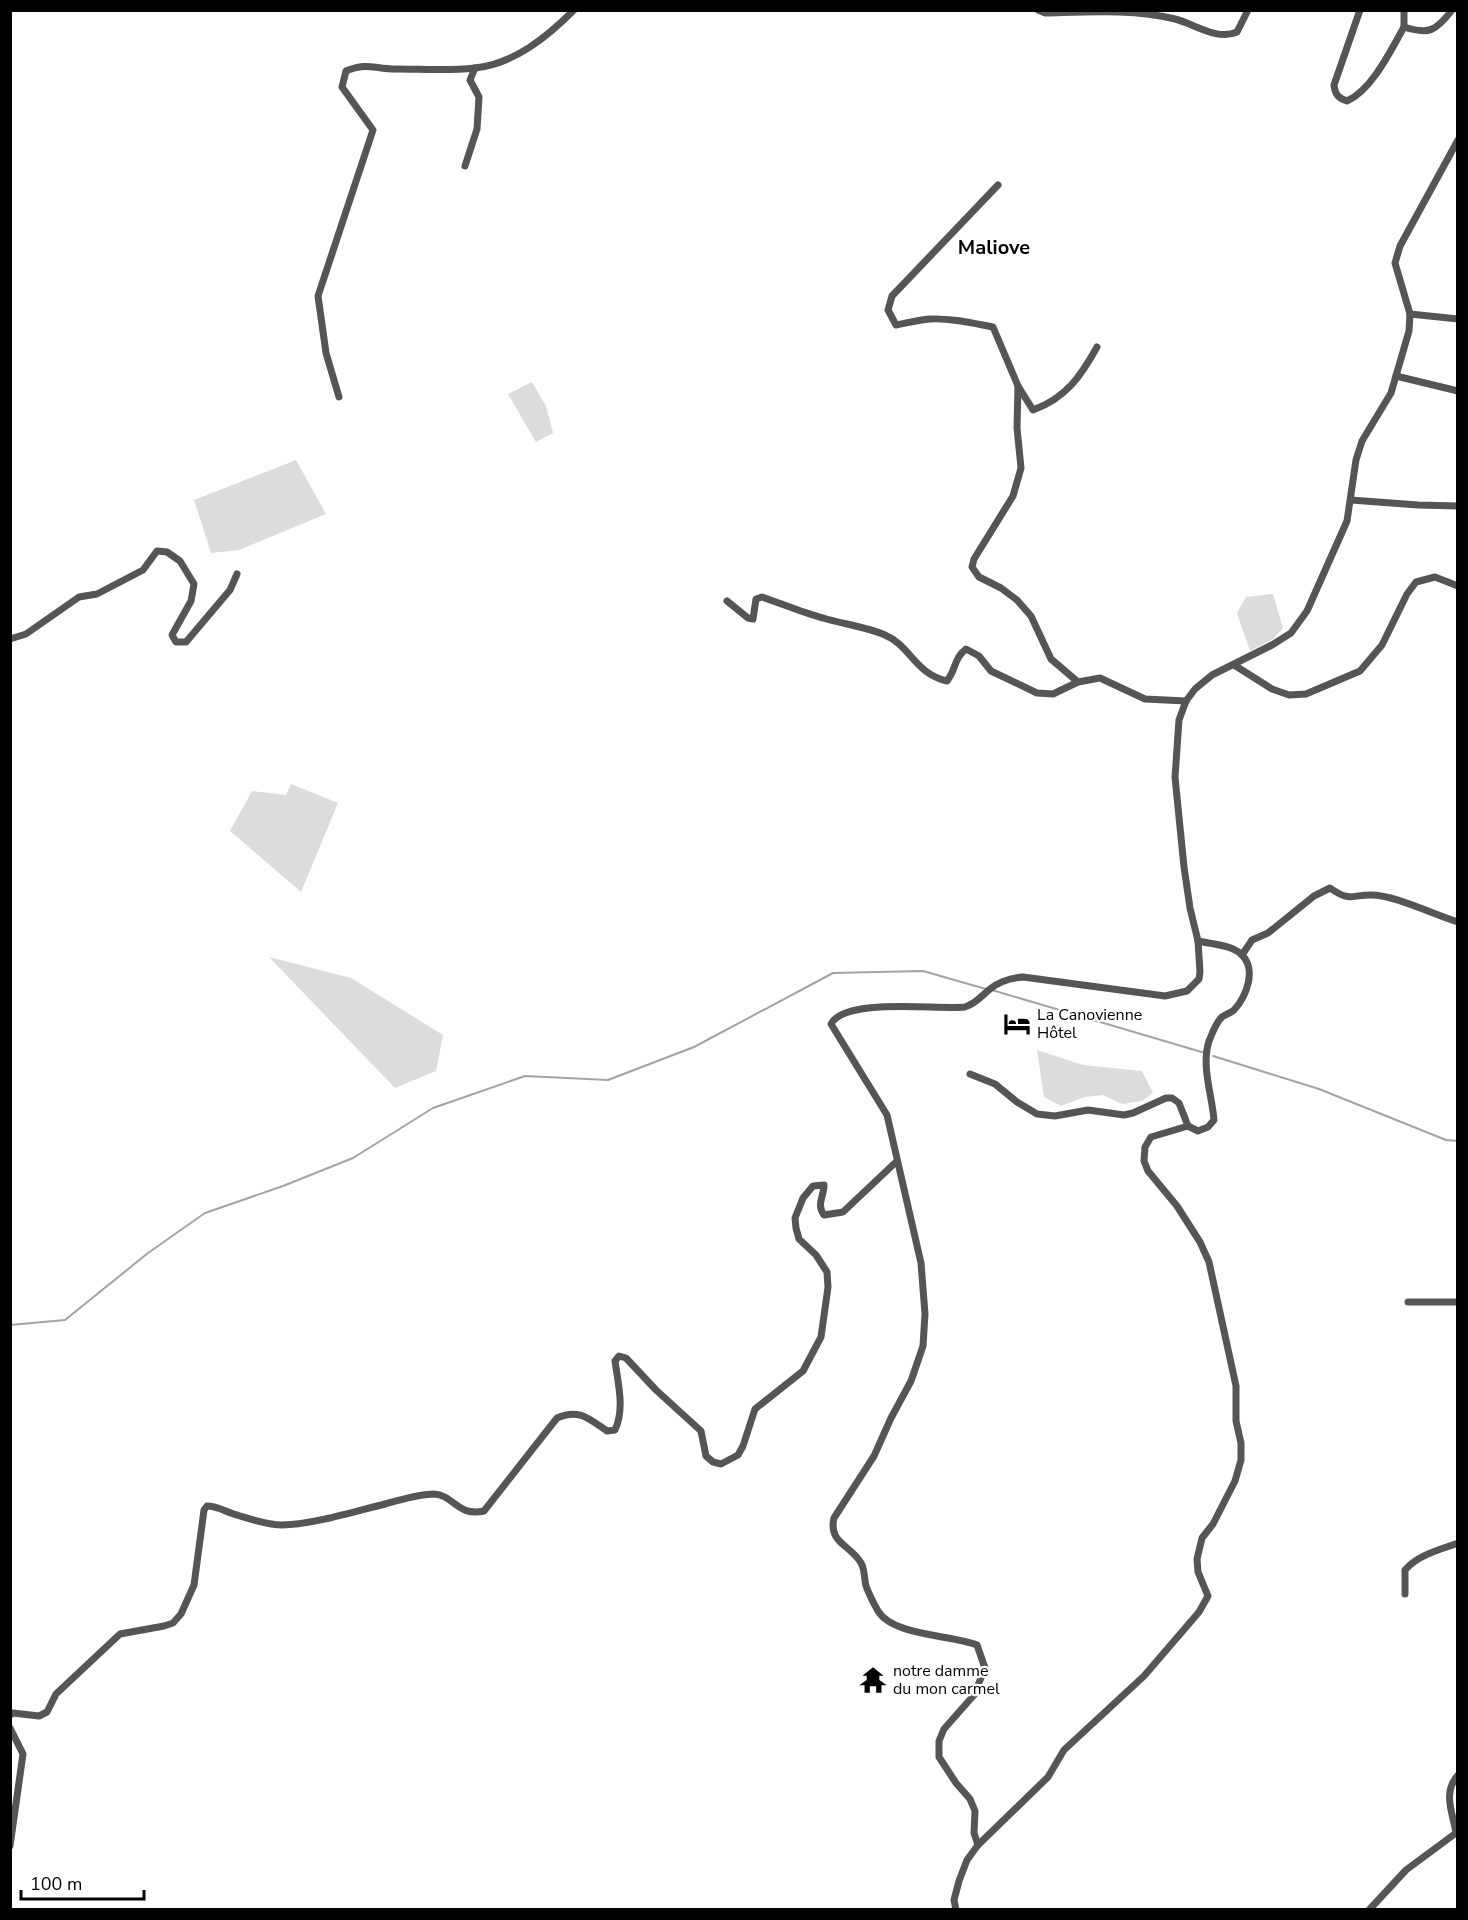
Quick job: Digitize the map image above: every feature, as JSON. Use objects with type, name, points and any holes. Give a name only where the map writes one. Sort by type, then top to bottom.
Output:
[{"type":"street","points":[[339,397],[326,353],[318,296],[373,130],[342,87],[346,71],[360,65],[385,69],[475,68],[505,61],[559,25],[574,10]]},
{"type":"street","points":[[1038,10],[1045,13],[1137,12],[1177,19],[1229,36],[1237,32],[1248,10]]},
{"type":"street","points":[[1360,10],[1334,85],[1335,94],[1347,101],[1355,97],[1382,67],[1404,27],[1404,10]]},
{"type":"street","points":[[1404,27],[1420,32],[1439,27],[1452,10]]},
{"type":"street","points":[[465,166],[477,129],[479,97],[470,80],[475,68]]},
{"type":"street","points":[[978,1845],[974,1833],[975,1811],[939,1758],[939,1741],[944,1729],[974,1695],[986,1668],[983,1655],[978,1645],[970,1642],[927,1635],[885,1620],[867,1588],[862,1563],[831,1529],[834,1518],[874,1456],[911,1381],[923,1346],[925,1314],[921,1263],[887,1115],[831,1024],[846,1012],[887,1006],[953,1008],[965,1006],[976,1003],[988,990],[1009,978],[1023,977],[1165,996],[1187,991],[1199,979],[1198,941],[1190,908],[1175,777],[1179,720],[1186,701],[1195,689],[1212,675],[1292,633],[1306,611],[1347,521],[1356,460],[1362,441],[1391,393],[1409,331],[1410,314],[1395,263],[1400,246],[1458,140]]},
{"type":"street","points":[[998,185],[892,296],[888,310],[896,325],[945,319],[993,327],[1018,386],[1033,410],[1049,404],[1080,377],[1097,346]]},
{"type":"street","points":[[1410,314],[1458,319]]},
{"type":"street","points":[[1396,376],[1458,391]]},
{"type":"street","points":[[1018,386],[1017,428],[1021,468],[1013,496],[974,559],[972,567],[979,577],[1017,600],[1031,616],[1051,659],[1078,682]]},
{"type":"street","points":[[1351,500],[1458,506]]},
{"type":"street","points":[[10,639],[26,634],[79,597],[97,594],[143,570],[157,551],[167,552],[180,561],[194,584],[191,601],[172,635],[176,642],[186,642],[230,590],[237,574]]},
{"type":"street","points":[[1234,665],[1272,689],[1289,695],[1306,694],[1359,671],[1382,645],[1407,594],[1416,582],[1435,577],[1458,586]]},
{"type":"street","points":[[727,601],[748,618],[753,619],[756,600],[762,597],[820,618],[886,635],[901,647],[923,671],[947,681],[954,673],[960,653],[966,649],[979,656],[991,671],[1037,693],[1053,694],[1078,682],[1100,678],[1145,699],[1186,701]]},
{"type":"street","points":[[1242,955],[1252,940],[1268,933],[1314,896],[1330,888],[1342,897],[1372,895],[1392,898],[1458,922]]},
{"type":"street","points":[[970,1074],[995,1084],[1017,1102],[1037,1114],[1055,1116],[1089,1110],[1124,1115],[1166,1098],[1172,1098],[1179,1103],[1188,1126],[1198,1131],[1208,1127],[1214,1120],[1212,1095],[1207,1076],[1208,1043],[1221,1018],[1232,1012],[1240,1002],[1249,984],[1249,968],[1242,955],[1230,949],[1198,941]]},
{"type":"street","points":[[956,1910],[954,1900],[959,1881],[967,1860],[978,1845],[1048,1777],[1064,1750],[1144,1676],[1199,1612],[1208,1596],[1198,1572],[1197,1559],[1202,1538],[1213,1524],[1235,1481],[1241,1460],[1241,1443],[1236,1421],[1236,1386],[1209,1262],[1200,1242],[1178,1206],[1148,1171],[1144,1161],[1145,1147],[1151,1137],[1188,1126]]},
{"type":"street","points":[[10,1715],[24,1713],[39,1716],[47,1712],[56,1694],[120,1634],[173,1623],[181,1614],[194,1585],[204,1510],[207,1506],[281,1525],[331,1518],[414,1497],[436,1494],[448,1499],[460,1509],[475,1513],[484,1511],[557,1418],[575,1413],[590,1419],[607,1431],[615,1430],[620,1409],[615,1361],[619,1356],[626,1358],[656,1390],[701,1431],[706,1456],[713,1462],[721,1464],[738,1455],[755,1409],[803,1371],[821,1337],[828,1287],[827,1272],[816,1255],[799,1239],[795,1218],[803,1198],[813,1186],[824,1185],[824,1193],[819,1199],[820,1210],[824,1215],[843,1212],[897,1161]]},
{"type":"street","points":[[1408,1302],[1458,1302]]},
{"type":"street","points":[[1405,1594],[1405,1570],[1410,1565],[1431,1552],[1458,1543]]},
{"type":"street","points":[[10,1728],[23,1754],[10,1846]]},
{"type":"street","points":[[1369,1910],[1406,1870],[1456,1833],[1449,1806],[1449,1796],[1454,1778],[1458,1775]]},
{"type":"shaded area","points":[[532,382],[546,406],[553,433],[536,442],[508,394]]},
{"type":"shaded area","points":[[296,460],[326,514],[239,550],[211,553],[194,500]]},
{"type":"shaded area","points":[[1273,594],[1283,628],[1273,639],[1250,651],[1237,613],[1246,597]]},
{"type":"shaded area","points":[[291,784],[338,803],[301,892],[230,831],[252,791],[286,795]]},
{"type":"shaded area","points":[[269,957],[351,978],[443,1035],[436,1071],[395,1088]]},
{"type":"shaded area","points":[[1037,1050],[1083,1065],[1142,1071],[1153,1093],[1142,1101],[1122,1104],[1103,1095],[1085,1097],[1061,1106],[1044,1097]]},
{"type":"waterway","points":[[10,1325],[65,1320],[148,1253],[205,1213],[283,1186],[353,1158],[433,1108],[525,1076],[608,1080],[694,1047],[833,973],[923,971],[986,989]]},
{"type":"waterway","points":[[992,990],[1205,1053]]},
{"type":"waterway","points":[[1213,1056],[1319,1089],[1446,1140],[1458,1141]]},
{"type":"place","name":"La Canovienne Hôtel","points":[[1017,1024]]},
{"type":"place","name":"notre damme du mon carmel","points":[[873,1680]]},
{"type":"district","name":"Maliove","points":[[994,247]]}]
